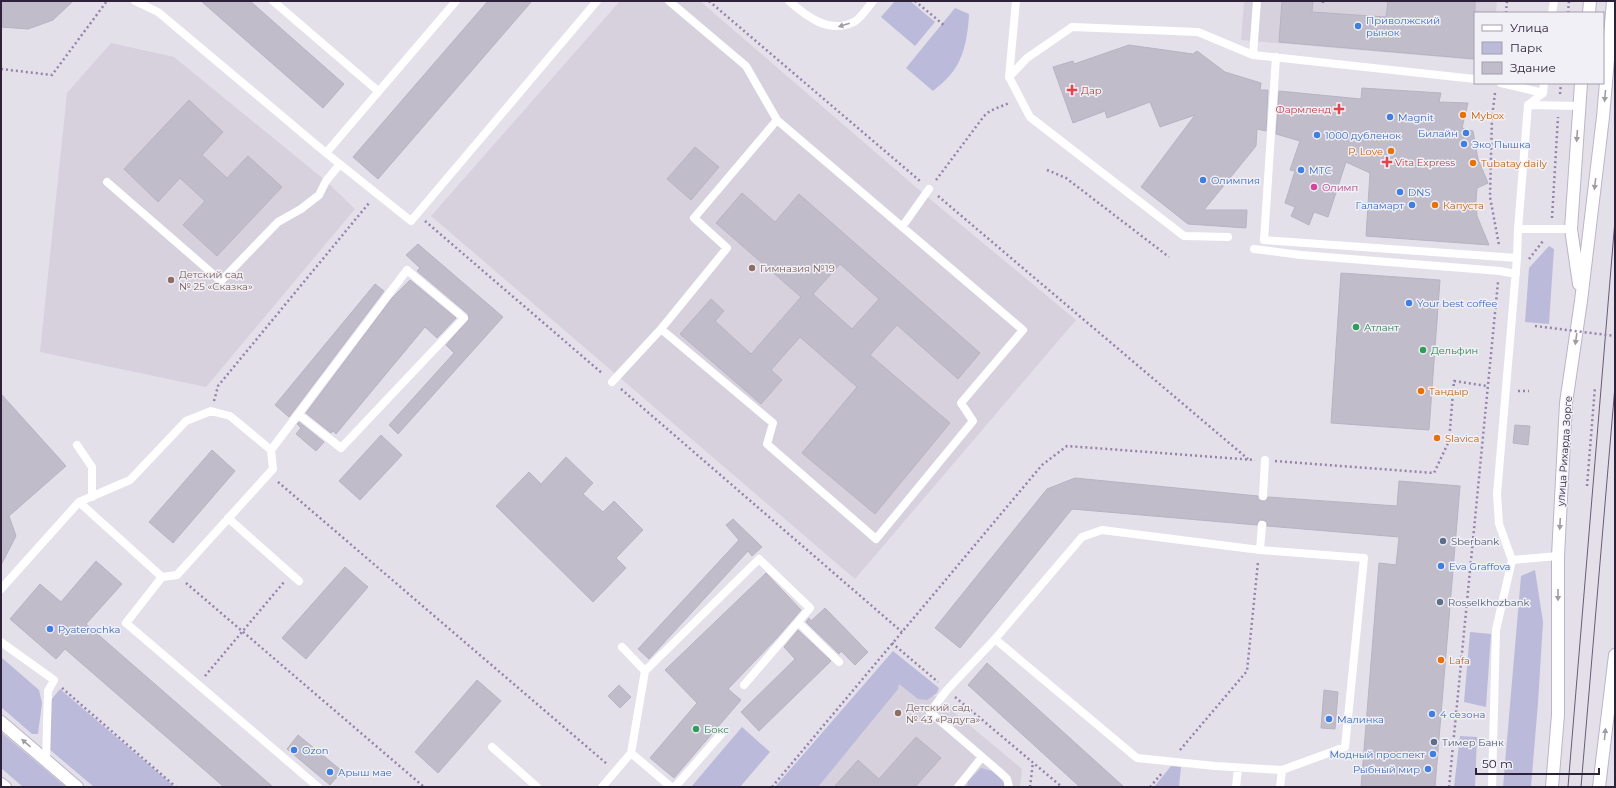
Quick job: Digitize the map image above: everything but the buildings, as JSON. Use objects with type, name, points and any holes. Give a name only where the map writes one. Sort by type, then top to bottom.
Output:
[{"type":"main road","points":[[1589,12],[1590,1]]},
{"type":"main road","name":"улица Рихарда Зорге","points":[[1552,787],[1558,715],[1558,556],[1566,403],[1581,301],[1603,117],[1613,1]]},
{"type":"main road","points":[[1581,301],[1571,229],[1579,106],[1582,84]]},
{"type":"main road","points":[[1599,787],[1615,655]]},
{"type":"main road","points":[[1,722],[77,787]]},
{"type":"main road","points":[[1,784],[5,787]]},
{"type":"lane","points":[[136,1],[158,12],[326,153],[411,221],[597,1]]},
{"type":"lane","points":[[273,1],[378,92]]},
{"type":"lane","points":[[326,153],[456,1]]},
{"type":"lane","points":[[661,329],[772,423],[767,444],[876,538],[973,421],[961,403],[1023,330],[777,120],[746,66],[669,1]]},
{"type":"lane","points":[[789,1],[819,24],[837,27],[855,21],[873,1]]},
{"type":"lane","points":[[1016,1],[1009,77],[1030,117],[1184,236],[1228,237]]},
{"type":"lane","points":[[1253,55],[1258,1]]},
{"type":"lane","points":[[1552,12],[1554,1]]},
{"type":"lane","points":[[1009,77],[1027,58],[1072,27],[1198,32],[1253,55],[1474,80]]},
{"type":"lane","points":[[1276,57],[1264,240],[1517,258]]},
{"type":"lane","points":[[1505,84],[1543,93]]},
{"type":"lane","points":[[1492,787],[1496,630],[1512,560],[1499,524],[1498,494],[1528,105],[1543,93],[1544,84]]},
{"type":"lane","points":[[1528,105],[1579,106]]},
{"type":"lane","points":[[612,382],[661,329],[727,248],[694,218],[777,120]]},
{"type":"lane","points":[[107,182],[221,282],[278,222],[301,209],[319,195],[326,181],[340,164]]},
{"type":"lane","points":[[902,227],[930,188]]},
{"type":"lane","points":[[1518,229],[1571,229]]},
{"type":"lane","points":[[1254,249],[1309,256],[1500,271],[1516,274]]},
{"type":"lane","points":[[298,414],[341,448],[464,318],[407,270],[298,414],[271,450],[273,469],[177,575],[162,577],[126,622],[318,787]]},
{"type":"lane","points":[[1,589],[79,502],[130,480],[186,421],[211,411],[230,416],[271,450]]},
{"type":"lane","points":[[76,445],[92,467],[92,496]]},
{"type":"lane","points":[[1263,496],[1265,460]]},
{"type":"lane","points":[[79,502],[162,577]]},
{"type":"lane","points":[[228,518],[299,581]]},
{"type":"lane","points":[[1260,550],[1262,525]]},
{"type":"lane","points":[[995,639],[1137,758],[1238,768],[1282,770],[1345,747],[1364,558],[1260,550],[1102,530],[1082,537],[995,639],[947,690],[930,712],[1007,779],[1009,787]]},
{"type":"lane","points":[[1512,560],[1558,556]]},
{"type":"lane","points":[[602,787],[631,753],[645,671],[759,559],[810,608],[744,685]]},
{"type":"lane","points":[[798,622],[840,662]]},
{"type":"lane","points":[[1,642],[54,680],[48,691],[46,760]]},
{"type":"lane","points":[[622,647],[645,671]]},
{"type":"lane","points":[[675,787],[722,734]]},
{"type":"lane","points":[[492,747],[537,787]]},
{"type":"lane","points":[[631,753],[671,787]]},
{"type":"lane","points":[[958,787],[982,757]]},
{"type":"lane","points":[[1236,787],[1238,768]]},
{"type":"lane","points":[[1280,787],[1282,770]]},
{"type":"path","points":[[1,69],[52,75],[107,1]]},
{"type":"path","points":[[709,1],[1248,459]]},
{"type":"path","points":[[915,1],[945,26]]},
{"type":"path","points":[[1506,12],[1507,1]]},
{"type":"path","points":[[1568,12],[1569,1]]},
{"type":"path","points":[[1496,90],[1492,117],[1490,197],[1501,257]]},
{"type":"path","points":[[930,188],[984,116],[990,111],[1021,99]]},
{"type":"path","points":[[1047,170],[1066,178],[1169,257]]},
{"type":"path","points":[[211,411],[218,386],[377,194]]},
{"type":"path","points":[[417,214],[902,632]]},
{"type":"path","points":[[1449,787],[1500,271]]},
{"type":"path","points":[[1535,326],[1615,336]]},
{"type":"path","points":[[1587,486],[1595,387]]},
{"type":"path","points":[[269,473],[616,771]]},
{"type":"path","points":[[1150,787],[1247,671],[1260,550]]},
{"type":"path","points":[[198,684],[291,574]]},
{"type":"path","points":[[177,575],[424,787]]},
{"type":"path","points":[[892,644],[1062,787]]},
{"type":"path","points":[[54,680],[176,787]]},
{"type":"path","points":[[1030,787],[1033,762]]},
{"type":"shaded area","name":"Гимназия №19","points":[[620,1],[700,1],[925,195],[1076,320],[855,579],[431,216]]},
{"type":"shaded area","name":"Приволжский рынок","points":[[1244,1],[1497,1],[1496,12],[1474,12],[1474,60],[1241,40]]},
{"type":"shaded area","name":"Детский сад № 25 «Сказка»","points":[[111,43],[174,57],[326,181],[355,209],[206,387],[40,352],[67,93]]},
{"type":"shaded area","name":"Детский сад № 43 «Радуга»","points":[[888,657],[1022,769],[1020,787],[779,787]]},
{"type":"green space","points":[[895,1],[910,1],[935,22],[915,46],[881,17]]},
{"type":"green space","points":[[955,8],[969,14],[968,29],[963,53],[956,68],[933,91],[906,68]]},
{"type":"green space","points":[[1549,246],[1554,249],[1549,324],[1525,322],[1529,268]]},
{"type":"green space","points":[[1535,570],[1543,622],[1531,787],[1503,787],[1521,576]]},
{"type":"green space","points":[[1470,632],[1491,634],[1486,707],[1464,702]]},
{"type":"green space","points":[[893,651],[939,688],[937,693],[927,700],[918,699],[899,684],[898,689],[818,787],[775,787]]},
{"type":"green space","points":[[1,657],[39,690],[42,703],[38,734],[32,734],[1,707]]},
{"type":"green space","points":[[60,689],[175,787],[94,787],[49,749],[51,700]]},
{"type":"green space","points":[[742,727],[770,752],[740,787],[691,787]]},
{"type":"green space","points":[[1,732],[66,787],[23,787],[1,768]]},
{"type":"green space","points":[[1460,736],[1477,737],[1475,787],[1454,787]]},
{"type":"green space","points":[[1171,766],[1181,767],[1179,787],[1154,787]]},
{"type":"green space","points":[[981,768],[992,771],[1004,782],[1004,787],[967,787],[968,781]]},
{"type":"tram line","points":[[1568,787],[1615,220]]},
{"type":"tram line","points":[[1581,787],[1615,386]]},
{"type":"place","name":"Приволжский рынок","points":[[1358,26]]},
{"type":"place","name":"Дар","points":[[1072,90]]},
{"type":"place","name":"Фармленд","points":[[1339,109]]},
{"type":"place","name":"Mybox","points":[[1463,115]]},
{"type":"place","name":"Magnit","points":[[1390,117]]},
{"type":"place","name":"Билайн","points":[[1466,133]]},
{"type":"place","name":"1000 дубленок","points":[[1317,135]]},
{"type":"place","name":"Эко Пышка","points":[[1464,144]]},
{"type":"place","name":"P. Love","points":[[1391,151]]},
{"type":"place","name":"Vita Express","points":[[1387,162]]},
{"type":"place","name":"Tubatay daily","points":[[1473,163]]},
{"type":"place","name":"МТС","points":[[1301,170]]},
{"type":"place","name":"Олимпия","points":[[1203,180]]},
{"type":"place","name":"Олимп","points":[[1314,187]]},
{"type":"place","name":"DNS","points":[[1400,192]]},
{"type":"place","name":"Галамарт","points":[[1412,205]]},
{"type":"place","name":"Капуста","points":[[1435,205]]},
{"type":"place","name":"Гимназия №19","points":[[752,268]]},
{"type":"place","name":"Детский сад № 25 «Сказка»","points":[[171,280]]},
{"type":"place","name":"Your best coffee","points":[[1409,303]]},
{"type":"place","name":"Атлант","points":[[1356,327]]},
{"type":"place","name":"Дельфин","points":[[1423,350]]},
{"type":"place","name":"Тандыр","points":[[1421,391]]},
{"type":"place","name":"Slavica","points":[[1437,438]]},
{"type":"place","name":"Sberbank","points":[[1443,541]]},
{"type":"place","name":"Eva Graffova","points":[[1441,566]]},
{"type":"place","name":"Rosselkhozbank","points":[[1440,602]]},
{"type":"place","name":"Pyaterochka","points":[[50,629]]},
{"type":"place","name":"Lafa","points":[[1441,660]]},
{"type":"place","name":"Детский сад № 43 «Радуга»","points":[[898,713]]},
{"type":"place","name":"4 сезона","points":[[1432,714]]},
{"type":"place","name":"Малинка","points":[[1329,719]]},
{"type":"place","name":"Бокс","points":[[696,729]]},
{"type":"place","name":"Тимер Банк","points":[[1434,742]]},
{"type":"place","name":"Ozon","points":[[294,750]]},
{"type":"place","name":"Модный проспект","points":[[1433,754]]},
{"type":"place","name":"Рыбный мир","points":[[1428,769]]},
{"type":"place","name":"Арыш мае","points":[[330,772]]}]
